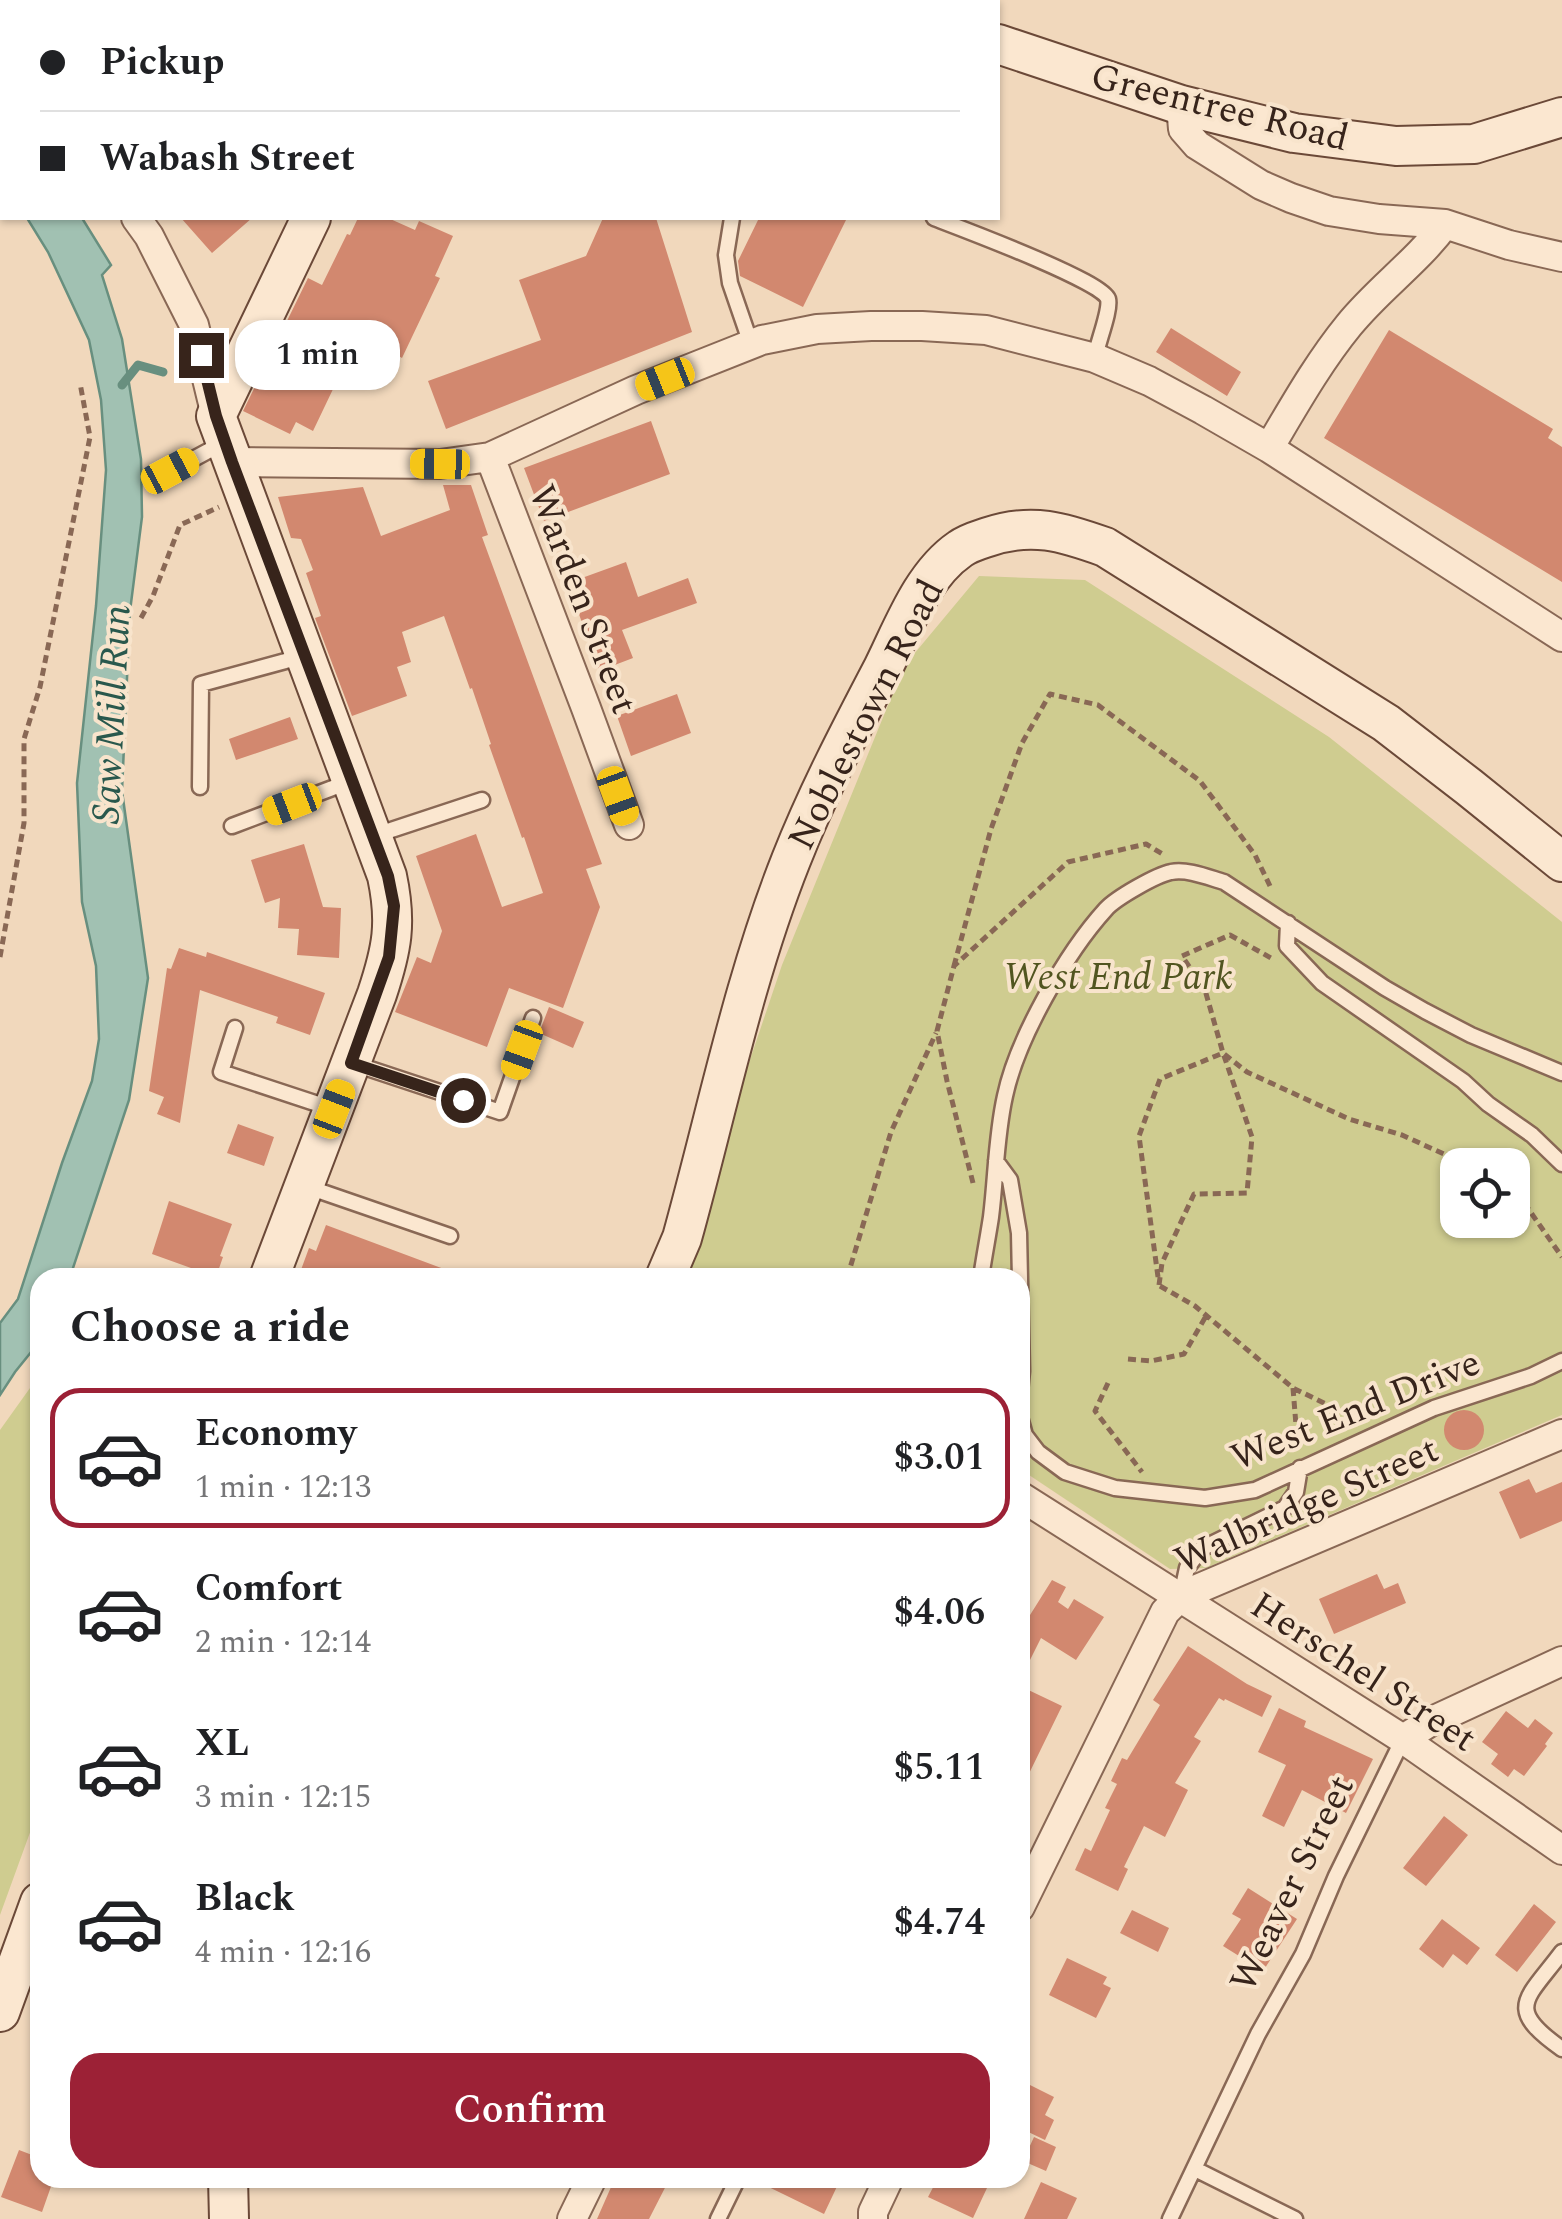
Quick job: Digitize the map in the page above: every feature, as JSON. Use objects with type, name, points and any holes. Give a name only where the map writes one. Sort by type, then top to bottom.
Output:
[{"type":"main road","name":"Greentree Road","points":[[1000,45],[1182,105],[1294,133],[1396,146],[1474,144],[1562,117]]},
{"type":"main road","points":[[273,1268],[389,957],[394,926],[388,876],[229,454],[310,220]]},
{"type":"main road","name":"Noblestown Road","points":[[670,1268],[687,1219],[750,980],[791,860],[840,751],[915,604],[940,566],[963,546],[1010,530],[1034,528],[1069,534],[1105,547],[1386,724],[1562,862]]},
{"type":"main road","points":[[0,2012],[30,1930]]},
{"type":"main road","points":[[228,2188],[229,2219]]},
{"type":"street","points":[[1182,105],[1183,129],[1197,145],[1260,185],[1328,211],[1446,224],[1509,245],[1562,256]]},
{"type":"street","points":[[137,220],[194,324],[229,454],[440,464],[490,457],[636,390],[762,340],[817,329],[922,326],[986,330],[1094,358],[1149,381],[1269,448],[1562,637]]},
{"type":"street","points":[[1269,448],[1316,370],[1351,322],[1427,248],[1446,224]]},
{"type":"street","name":"Warden Street","points":[[490,457],[629,826]]},
{"type":"street","name":"Walbridge Street","points":[[1030,1887],[1165,1612],[1180,1596],[1562,1434]]},
{"type":"street","name":"Herschel Street","points":[[1030,1502],[1404,1739],[1562,1850]]},
{"type":"street","points":[[1404,1739],[1430,1722],[1562,1661]]},
{"type":"street","points":[[572,2219],[587,2188]]},
{"type":"street","points":[[877,2217],[887,2188]]},
{"type":"lane","points":[[732,220],[726,255],[730,283],[751,344]]},
{"type":"lane","points":[[939,220],[1076,276],[1105,292],[1109,303],[1094,358]]},
{"type":"lane","points":[[170,471],[229,454]]},
{"type":"lane","points":[[200,787],[201,684],[305,656]]},
{"type":"lane","points":[[232,826],[352,781]]},
{"type":"lane","points":[[372,836],[482,800]]},
{"type":"lane","points":[[983,1268],[1005,1092],[1018,1056],[1068,958],[1108,906],[1156,878],[1174,872],[1224,882],[1424,1011],[1562,1073]]},
{"type":"lane","points":[[1288,923],[1287,946],[1322,983],[1463,1081],[1562,1164]]},
{"type":"lane","points":[[351,1063],[500,1112],[533,1018]]},
{"type":"lane","points":[[235,1028],[220,1072],[334,1109]]},
{"type":"lane","points":[[996,1161],[1010,1180],[1020,1234],[1021,1268]]},
{"type":"lane","points":[[304,1186],[450,1236]]},
{"type":"lane","name":"West End Drive","points":[[1030,1442],[1066,1472],[1114,1488],[1206,1498],[1255,1490],[1434,1408],[1531,1376],[1562,1361]]},
{"type":"lane","points":[[1180,1596],[1186,1568],[1201,1549],[1285,1508],[1296,1492],[1300,1468]]},
{"type":"lane","name":"Weaver Street","points":[[1170,2219],[1258,2034],[1303,1954],[1336,1876],[1404,1739]]},
{"type":"lane","points":[[1562,1952],[1526,2001],[1524,2011],[1528,2020],[1562,2049]]},
{"type":"lane","points":[[1195,2169],[1295,2219]]},
{"type":"lane","points":[[718,2219],[733,2188]]},
{"type":"path","points":[[0,957],[24,823],[24,739],[40,687],[90,437],[80,383]]},
{"type":"path","points":[[142,618],[180,525],[229,454]]},
{"type":"path","points":[[851,1268],[890,1132],[937,1030],[991,829],[1022,743],[1050,694],[1098,706],[1200,781],[1255,855],[1288,923]]},
{"type":"path","points":[[954,966],[1068,862],[1146,844],[1198,874]]},
{"type":"path","points":[[1159,1285],[1162,1263],[1194,1194],[1247,1193],[1252,1137],[1205,990],[1182,956],[1230,935],[1280,963]]},
{"type":"path","points":[[937,1030],[974,1186]]},
{"type":"path","points":[[1223,1053],[1247,1072],[1349,1119],[1402,1135],[1440,1152]]},
{"type":"path","points":[[1159,1285],[1138,1136],[1160,1079],[1223,1053]]},
{"type":"path","points":[[1530,1211],[1562,1257]]},
{"type":"path","points":[[1159,1285],[1195,1306],[1293,1388],[1382,1431]]},
{"type":"path","points":[[1128,1360],[1151,1361],[1184,1354],[1206,1316]]},
{"type":"path","points":[[1108,1382],[1094,1411],[1141,1470],[1151,1494]]},
{"type":"path","points":[[1293,1388],[1300,1468]]},
{"type":"green space","name":"West End Park","points":[[979,576],[1085,580],[1329,737],[1562,922],[1562,1415],[1206,1568],[1170,1569],[1030,1476],[1030,1268],[679,1268],[782,965],[904,666]]},
{"type":"green space","points":[[30,1388],[30,1832],[0,1915],[0,1430]]},
{"type":"water","name":"Saw Mill Run","points":[[28,220],[83,220],[111,265],[102,275],[122,339],[141,459],[142,517],[130,611],[122,791],[148,978],[129,1100],[73,1268],[30,1268],[30,1353],[0,1395],[0,1323],[18,1299],[92,1081],[99,1039],[96,966],[82,902],[77,783],[106,470],[101,400],[89,340],[48,252]]},
{"type":"building","points":[[183,220],[250,220],[212,253]]},
{"type":"building","points":[[357,220],[392,220],[415,230],[419,221],[453,236],[435,276],[440,278],[402,358],[397,355],[382,383],[345,364],[313,431],[296,422],[290,434],[243,411],[308,278],[322,285],[347,234],[350,235]]},
{"type":"building","points":[[602,220],[657,220],[692,332],[446,429],[428,381],[541,340],[519,280],[586,256]]},
{"type":"building","points":[[758,220],[846,220],[803,307],[740,276],[738,261]]},
{"type":"building","points":[[1171,328],[1241,372],[1227,396],[1156,352]]},
{"type":"building","points":[[1389,330],[1553,429],[1548,438],[1562,447],[1562,582],[1324,438]]},
{"type":"building","points":[[651,421],[670,474],[544,521],[524,468]]},
{"type":"building","points":[[443,485],[471,485],[488,535],[482,537],[602,864],[586,869],[600,907],[563,1008],[509,988],[487,1047],[395,1012],[417,957],[431,963],[442,931],[416,856],[476,834],[502,907],[543,893],[472,688],[444,616],[402,632],[411,662],[397,667],[407,696],[352,716],[315,618],[321,616],[306,573],[313,570],[301,539],[291,538],[278,497],[363,487],[381,536],[450,510]]},
{"type":"building","points":[[626,562],[638,597],[688,578],[697,603],[622,630],[633,658],[599,671],[568,583]]},
{"type":"building","points":[[677,694],[691,733],[631,756],[617,716]]},
{"type":"building","points":[[290,717],[298,739],[236,760],[229,739]]},
{"type":"building","points":[[304,844],[323,907],[341,908],[339,958],[297,955],[299,929],[278,928],[280,898],[265,903],[251,860]]},
{"type":"building","points":[[179,948],[206,957],[207,952],[325,993],[310,1035],[276,1023],[278,1017],[200,990],[180,1123],[157,1114],[164,1097],[149,1091],[167,968],[171,969]]},
{"type":"building","points":[[549,1007],[584,1022],[573,1048],[539,1033]]},
{"type":"building","points":[[238,1124],[274,1137],[264,1166],[227,1153]]},
{"type":"building","points":[[169,1201],[232,1224],[219,1268],[191,1268],[152,1254]]},
{"type":"building","points":[[326,1225],[441,1268],[302,1268],[309,1248],[316,1251]]},
{"type":"building","points":[[1464,1410],[1478,1416],[1484,1430],[1478,1444],[1464,1450],[1450,1444],[1444,1430],[1450,1416]]},
{"type":"building","points":[[1529,1479],[1536,1493],[1562,1482],[1562,1521],[1520,1539],[1499,1492]]},
{"type":"building","points":[[1377,1574],[1384,1589],[1398,1583],[1406,1603],[1334,1634],[1319,1599]]},
{"type":"building","points":[[1052,1580],[1066,1587],[1058,1602],[1068,1609],[1074,1599],[1104,1617],[1076,1660],[1041,1638],[1030,1660],[1030,1615]]},
{"type":"building","points":[[1188,1646],[1272,1696],[1262,1717],[1219,1698],[1194,1737],[1201,1741],[1175,1783],[1188,1790],[1165,1837],[1144,1826],[1124,1867],[1128,1869],[1118,1891],[1075,1870],[1085,1848],[1091,1851],[1110,1810],[1105,1808],[1117,1784],[1111,1781],[1122,1758],[1127,1760],[1160,1705],[1153,1700]]},
{"type":"building","points":[[1030,1691],[1062,1706],[1030,1772]]},
{"type":"building","points":[[1279,1708],[1306,1721],[1304,1727],[1373,1759],[1346,1813],[1302,1790],[1284,1827],[1262,1816],[1286,1765],[1258,1752]]},
{"type":"building","points":[[1506,1711],[1528,1728],[1535,1719],[1553,1733],[1524,1776],[1514,1769],[1508,1777],[1491,1764],[1498,1754],[1482,1742]]},
{"type":"building","points":[[1444,1816],[1468,1835],[1426,1886],[1403,1868]]},
{"type":"building","points":[[1248,1888],[1297,1919],[1263,1971],[1223,1946],[1241,1919],[1232,1914]]},
{"type":"building","points":[[1534,1904],[1556,1922],[1517,1972],[1495,1955]]},
{"type":"building","points":[[1132,1910],[1169,1928],[1158,1952],[1120,1933]]},
{"type":"building","points":[[1442,1919],[1480,1948],[1467,1965],[1453,1954],[1443,1968],[1419,1949]]},
{"type":"building","points":[[1067,1958],[1107,1977],[1103,1984],[1111,1988],[1096,2018],[1049,1995]]},
{"type":"building","points":[[1030,2085],[1054,2097],[1045,2115],[1054,2120],[1045,2140],[1030,2133]]},
{"type":"building","points":[[1034,2137],[1056,2147],[1046,2171],[1030,2164]]},
{"type":"building","points":[[19,2150],[30,2154],[30,2188],[50,2188],[42,2212],[1,2197]]},
{"type":"building","points":[[1041,2182],[1077,2198],[1067,2219],[1024,2219]]},
{"type":"building","points":[[611,2188],[665,2188],[649,2219],[597,2219]]},
{"type":"building","points":[[771,2188],[836,2188],[824,2214]]},
{"type":"building","points":[[933,2188],[987,2188],[973,2218],[928,2197]]},
{"type":"waterway","points":[[122,385],[138,365],[163,372]]},
{"type":"route","points":[[201,355],[232,462],[388,876],[394,906],[389,957],[351,1063],[463,1100]]}]
